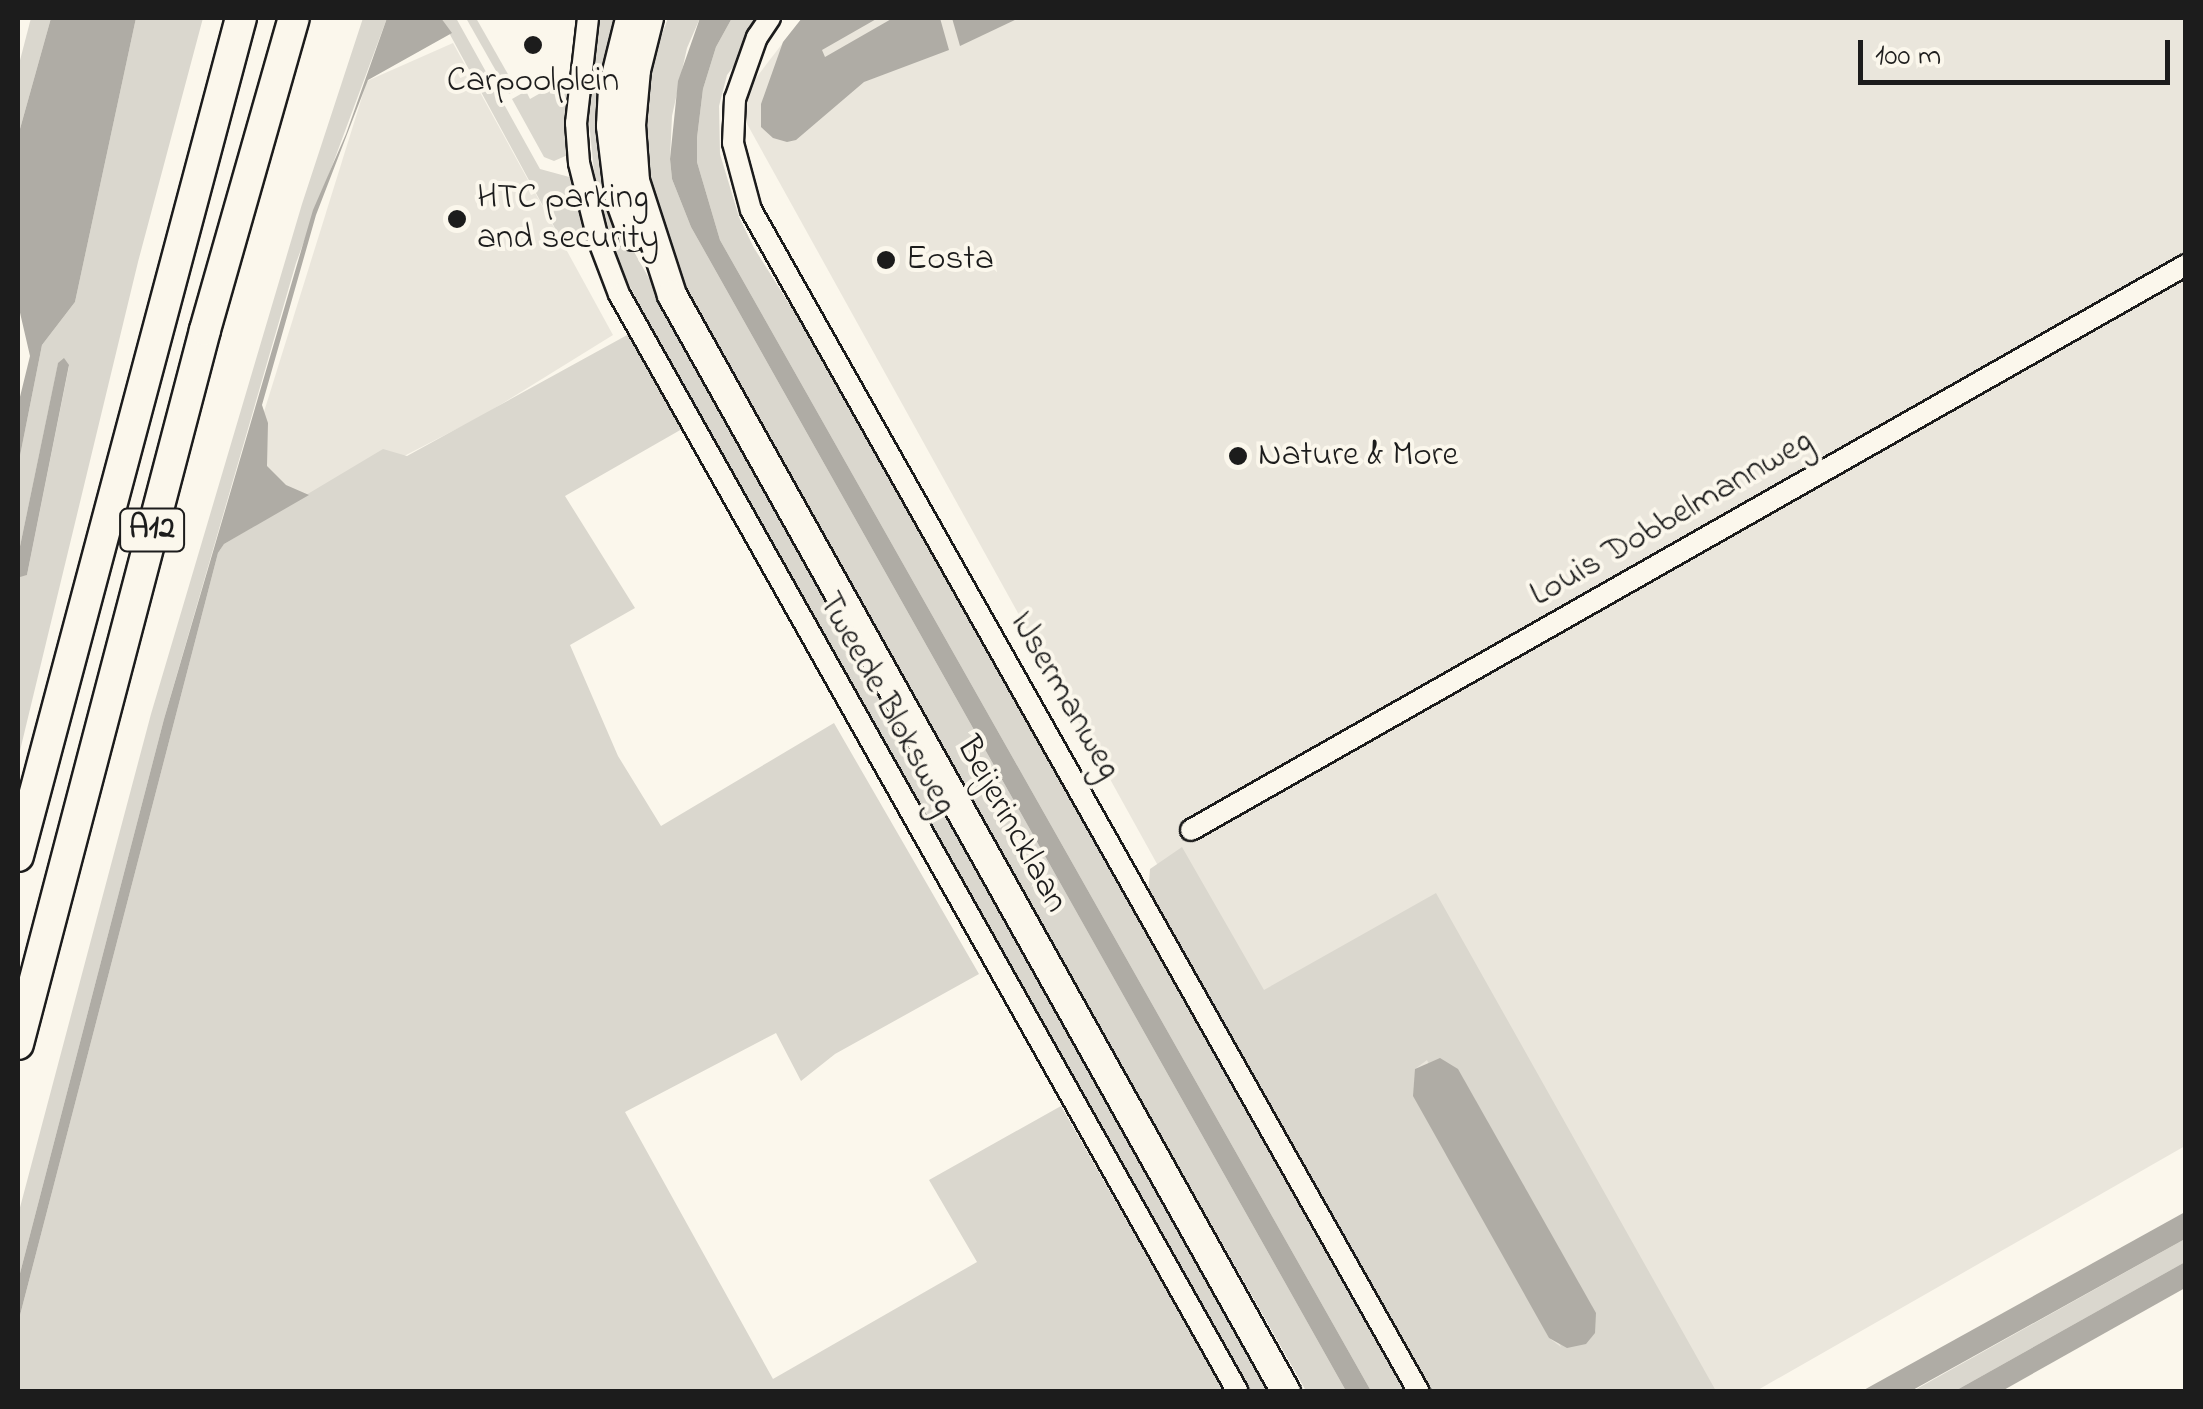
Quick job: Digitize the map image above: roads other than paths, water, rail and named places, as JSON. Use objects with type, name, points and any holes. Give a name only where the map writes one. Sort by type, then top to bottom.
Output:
[{"type":"highway","name":"A12","points":[[18,856],[241,18]]},
{"type":"highway","name":"A12","points":[[18,1044],[205,330],[294,18]]},
{"type":"main road","name":"Beijerincklaan","points":[[631,18],[613,88],[612,154],[620,200],[634,239],[655,279],[672,295]]},
{"type":"main road","name":"Beijerincklaan","points":[[649,18],[636,70],[631,126],[635,181],[672,295],[1286,1392]]},
{"type":"street","name":"Tweede Bloksweg","points":[[588,18],[576,123],[579,162],[584,193],[619,294],[1238,1392]]},
{"type":"street","name":"IJsermanweg","points":[[770,18],[757,37],[735,98],[734,143],[751,210],[1419,1392]]},
{"type":"street","name":"Louis Dobbelmannweg","points":[[1191,830],[2186,264]]},
{"type":"place","name":"Carpoolplein","points":[[533,45]]},
{"type":"place","name":"HTC parking and security","points":[[457,219]]},
{"type":"place","name":"Eosta","points":[[886,260]]},
{"type":"place","name":"Nature & More","points":[[1238,456]]}]
